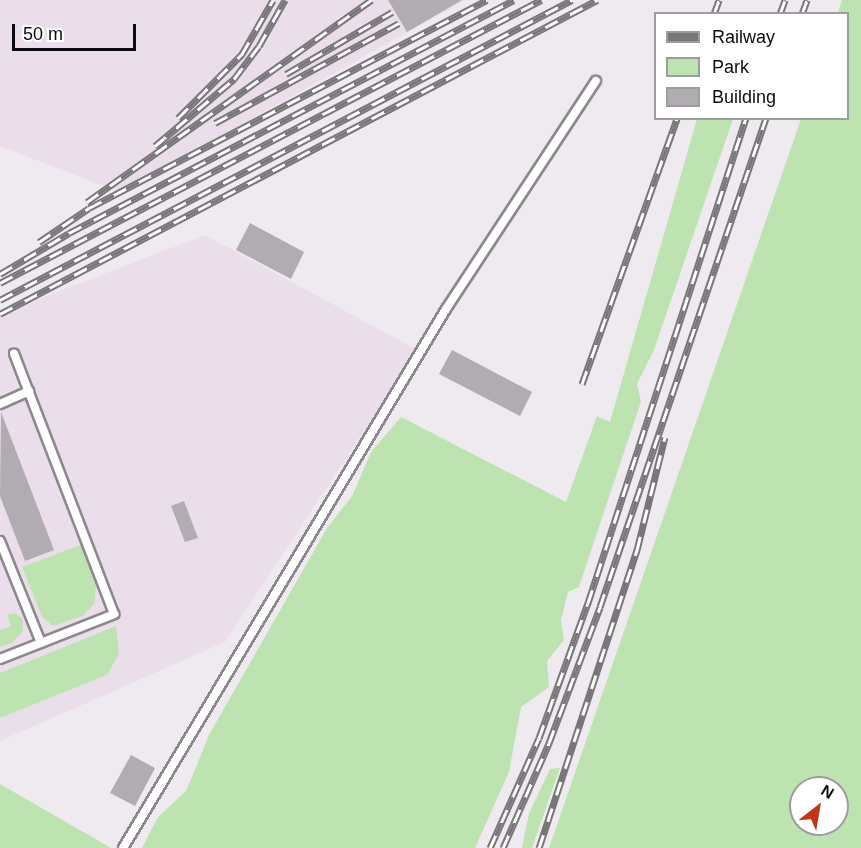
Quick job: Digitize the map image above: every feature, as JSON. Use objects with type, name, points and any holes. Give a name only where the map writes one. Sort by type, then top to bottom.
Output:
[{"type":"lane","points":[[123,848],[446,309],[596,81]]},
{"type":"lane","points":[[0,659],[114,614],[14,354]]},
{"type":"lane","points":[[0,404],[29,391]]},
{"type":"lane","points":[[0,541],[41,643]]},
{"type":"shaded area","points":[[0,0],[466,0],[119,192],[0,146]]},
{"type":"shaded area","points":[[205,235],[417,350],[225,642],[0,741],[0,314]]},
{"type":"green space","points":[[842,0],[861,0],[861,848],[549,848],[801,120],[849,120],[849,12],[838,12]]},
{"type":"green space","points":[[697,120],[733,120],[654,350],[637,384],[641,402],[579,587],[568,592],[561,620],[564,640],[547,661],[549,687],[521,707],[509,772],[475,848],[142,848],[158,817],[186,791],[210,733],[327,528],[352,496],[371,452],[401,417],[566,502],[597,416],[610,422]]},
{"type":"green space","points":[[83,544],[96,575],[95,603],[83,616],[53,626],[42,617],[22,567]]},
{"type":"green space","points":[[14,613],[22,618],[23,631],[12,643],[0,647],[0,630],[11,626],[7,615]]},
{"type":"green space","points":[[116,626],[119,654],[107,675],[0,718],[0,673]]},
{"type":"green space","points":[[560,768],[532,848],[522,848],[529,813],[550,769]]},
{"type":"green space","points":[[0,784],[111,848],[0,848]]},
{"type":"building","points":[[388,0],[462,0],[407,32]]},
{"type":"building","points":[[250,223],[304,252],[291,279],[236,250]]},
{"type":"building","points":[[452,350],[532,392],[520,416],[439,374]]},
{"type":"building","points":[[1,412],[54,550],[25,561],[0,496]]},
{"type":"building","points":[[184,501],[198,538],[185,542],[171,506]]},
{"type":"building","points":[[131,755],[155,768],[135,806],[110,793]]},
{"type":"railway","points":[[178,118],[242,54],[273,0]]},
{"type":"railway","points":[[155,146],[234,79],[259,46],[285,0]]},
{"type":"railway","points":[[87,202],[371,0]]},
{"type":"railway","points":[[39,242],[89,208],[487,0]]},
{"type":"railway","points":[[0,274],[69,233],[514,0]]},
{"type":"railway","points":[[0,283],[541,0]]},
{"type":"railway","points":[[0,300],[572,0]]},
{"type":"railway","points":[[0,314],[597,0]]},
{"type":"railway","points":[[715,12],[719,0]]},
{"type":"railway","points":[[781,12],[785,0]]},
{"type":"railway","points":[[803,12],[807,0]]},
{"type":"railway","points":[[286,74],[392,12]]},
{"type":"railway","points":[[215,123],[399,23]]},
{"type":"railway","points":[[582,384],[676,120]]},
{"type":"railway","points":[[490,848],[539,738],[588,603],[745,120]]},
{"type":"railway","points":[[503,848],[549,743],[600,607],[765,120]]},
{"type":"railway","points":[[539,848],[637,550],[665,437]]}]
